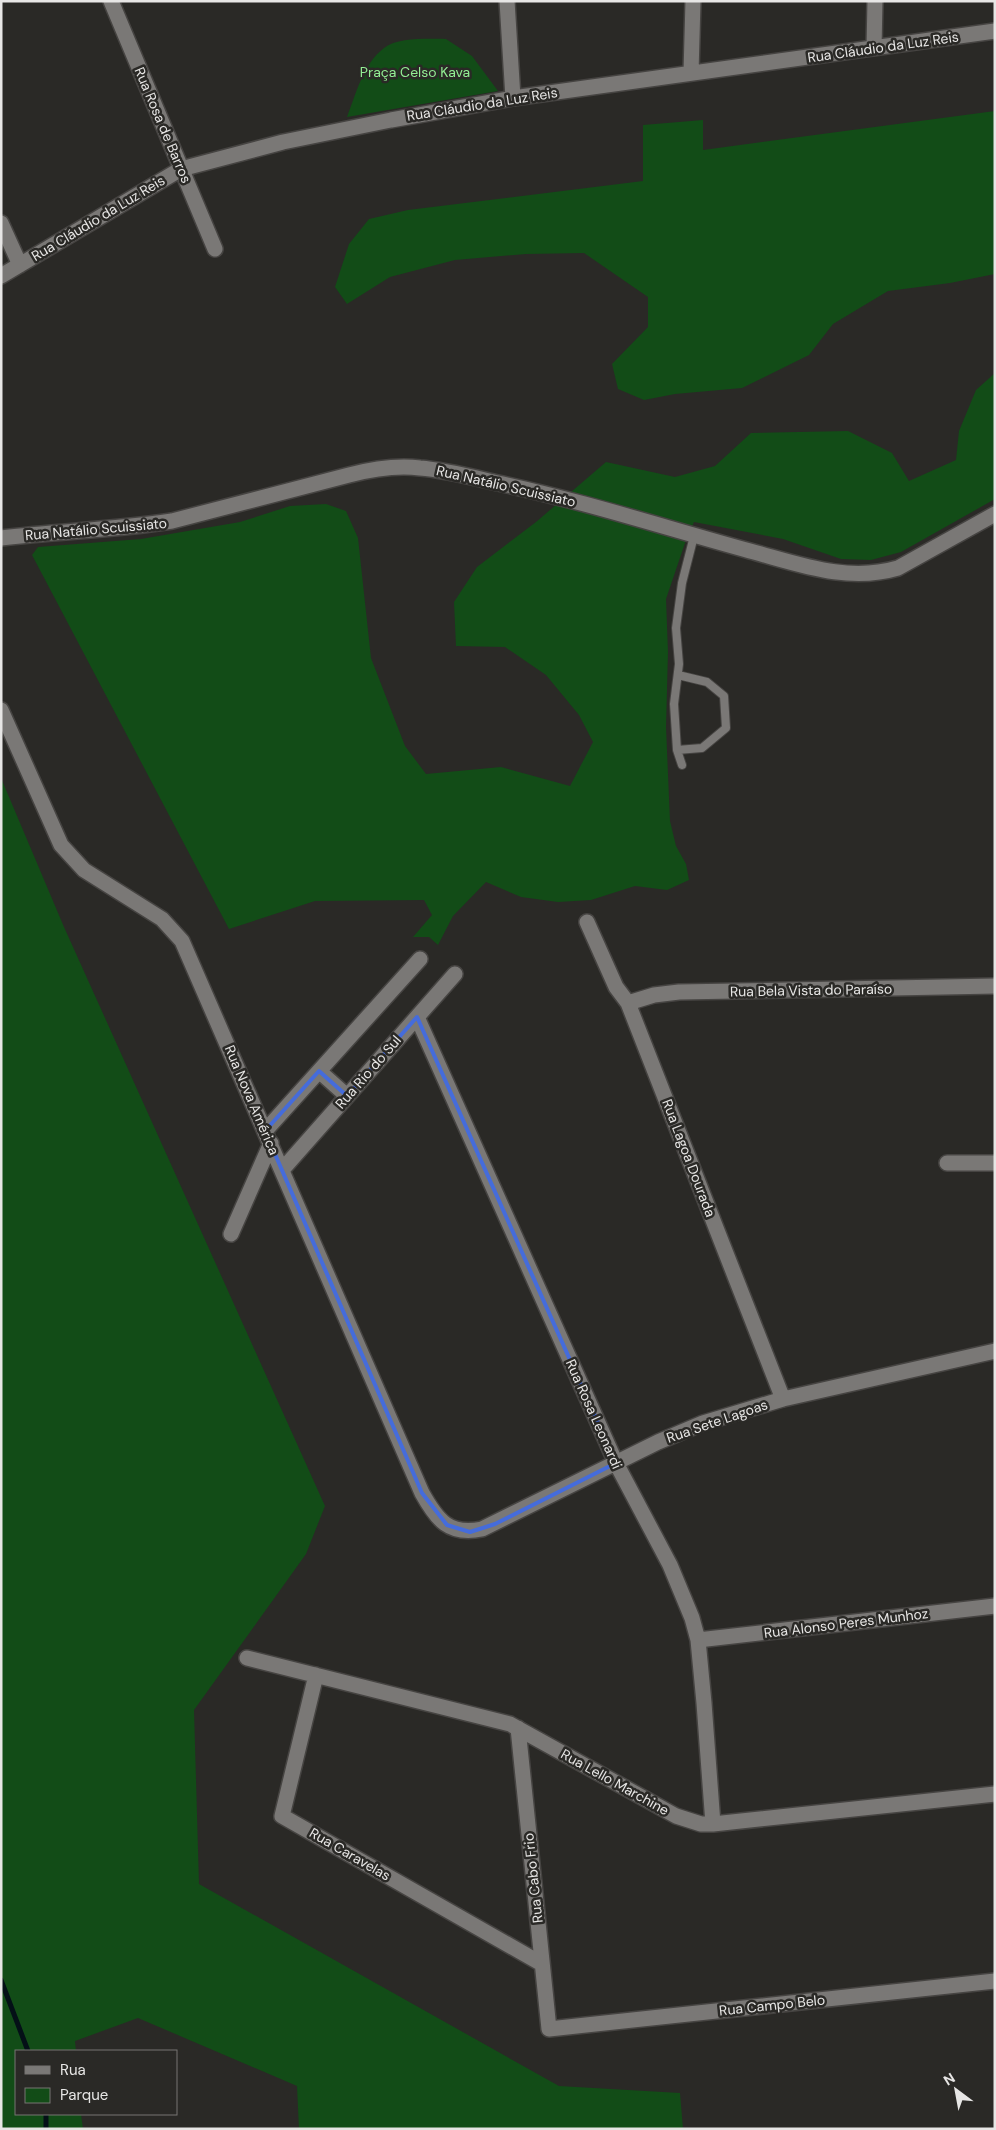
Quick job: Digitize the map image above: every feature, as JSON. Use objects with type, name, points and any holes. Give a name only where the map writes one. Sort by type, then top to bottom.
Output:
[{"type":"street","name":"Rua Rosa de Barros","points":[[111,1],[215,249]]},
{"type":"street","points":[[507,1],[513,98]]},
{"type":"street","points":[[691,73],[693,1]]},
{"type":"street","points":[[874,48],[875,1]]},
{"type":"street","name":"Rua Cláudio da Luz Reis","points":[[1,276],[182,169],[336,130],[513,98],[995,31]]},
{"type":"street","points":[[1,223],[20,265]]},
{"type":"street","name":"Rua Natálio Scuissiato","points":[[1,538],[70,530],[144,526],[172,522],[349,474],[396,467],[446,472],[558,496],[694,536],[830,572],[866,575],[898,568],[995,514]]},
{"type":"street","name":"Rua Nova América","points":[[1,710],[61,845],[84,870],[162,918],[182,941],[422,1493],[438,1516],[454,1529]]},
{"type":"street","name":"Rua Lagoa Dourada","points":[[587,922],[616,987],[628,1003],[783,1398]]},
{"type":"street","points":[[230,1234],[268,1137],[319,1071],[420,958]]},
{"type":"street","name":"Rua Rio do Sul","points":[[282,1170],[455,974]]},
{"type":"street","name":"Rua Bela Vista do Paraíso","points":[[628,1003],[654,995],[679,992],[995,986]]},
{"type":"street","name":"Rua Rosa Leonardi","points":[[417,1017],[616,1463],[682,1591],[698,1640],[713,1824]]},
{"type":"street","points":[[319,1071],[347,1096]]},
{"type":"street","points":[[947,1162],[995,1163]]},
{"type":"street","name":"Rua Sete Lagoas","points":[[454,1529],[461,1532],[470,1532],[495,1524],[676,1433],[783,1398],[995,1351]]},
{"type":"street","name":"Rua Alonso Peres Munhoz","points":[[698,1640],[995,1606]]},
{"type":"street","name":"Rua Lello Marchine","points":[[247,1658],[500,1720],[518,1728],[676,1816],[701,1824],[995,1794]]},
{"type":"street","name":"Rua Caravelas","points":[[316,1675],[282,1816],[542,1964]]},
{"type":"street","name":"Rua Cabo Frio","points":[[518,1728],[549,2029]]},
{"type":"street","name":"Rua Campo Belo","points":[[549,2029],[995,1981]]},
{"type":"lane","points":[[682,765],[677,750],[674,704],[679,664],[676,628],[682,583],[694,536]]},
{"type":"lane","points":[[677,750],[702,748],[726,728],[724,696],[708,682],[678,675]]},
{"type":"highlighted area","points":[[417,1017],[616,1463],[495,1524],[470,1532],[447,1525],[422,1493],[265,1131],[319,1071],[347,1096]]},
{"type":"green space","name":"Praça Celso Kava","points":[[446,39],[472,56],[498,91],[347,117],[365,71],[384,48],[390,44],[405,40]]},
{"type":"green space","points":[[995,111],[995,274],[950,283],[888,291],[833,324],[809,355],[742,388],[675,394],[644,400],[618,389],[612,364],[648,327],[648,297],[584,253],[526,254],[455,260],[390,277],[347,304],[335,287],[349,244],[369,219],[408,210],[643,181],[643,125],[703,120],[703,150]]},
{"type":"green space","points":[[995,373],[995,499],[901,552],[871,560],[841,559],[783,539],[694,522],[666,599],[668,652],[666,727],[670,821],[676,846],[686,864],[689,880],[667,890],[635,886],[591,900],[558,902],[521,897],[486,882],[453,916],[438,945],[429,937],[413,937],[432,915],[424,900],[315,901],[229,929],[32,555],[38,547],[141,539],[240,522],[290,506],[326,504],[346,511],[358,538],[371,658],[405,746],[426,774],[501,767],[570,786],[593,742],[579,715],[546,675],[505,647],[456,646],[454,602],[477,567],[536,522],[606,462],[675,477],[715,466],[751,433],[848,431],[892,453],[909,481],[956,460],[959,431],[976,390]]},
{"type":"green space","points":[[1,778],[64,927],[325,1506],[306,1554],[194,1710],[199,1884],[559,2086],[680,2093],[683,2129],[299,2129],[297,2086],[138,2018],[75,2041],[76,2050],[15,2050],[15,2115],[81,2115],[83,2129],[1,2129]]},
{"type":"waterway","points":[[1,1980],[28,2050]]},
{"type":"waterway","points":[[46,2115],[46,2129]]}]
